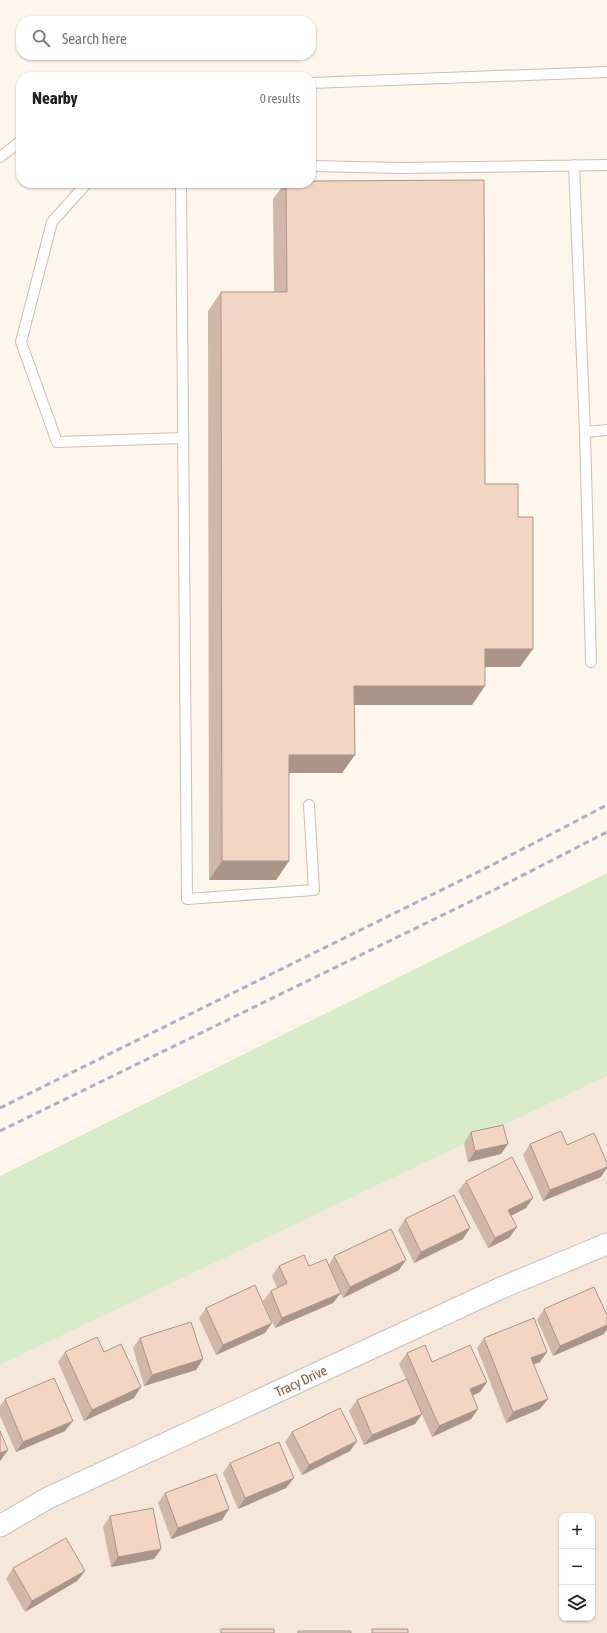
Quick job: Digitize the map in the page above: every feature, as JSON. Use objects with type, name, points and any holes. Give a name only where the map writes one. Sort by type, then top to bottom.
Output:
[{"type":"street","name":"Tracy Drive","points":[[0,1526],[55,1495],[501,1288],[607,1244]]},
{"type":"lane","points":[[316,83],[607,72]]},
{"type":"lane","points":[[0,157],[16,145]]},
{"type":"lane","points":[[574,165],[585,432],[592,662]]},
{"type":"lane","points":[[316,166],[400,168],[607,165]]},
{"type":"lane","points":[[83,188],[52,222],[21,342],[57,442],[183,438]]},
{"type":"lane","points":[[181,188],[187,899],[314,890],[309,805]]},
{"type":"lane","points":[[585,432],[607,430]]},
{"type":"shaded area","points":[[607,1076],[607,1633],[0,1633],[0,1365]]},
{"type":"green space","points":[[607,873],[607,1076],[0,1365],[0,1176]]},
{"type":"building","points":[[484,180],[485,484],[518,484],[518,517],[533,517],[533,649],[485,649],[485,686],[354,686],[355,755],[289,755],[289,861],[222,861],[221,292],[287,292],[286,188],[316,188],[316,181]]},
{"type":"building","points":[[503,1125],[508,1144],[475,1151],[471,1132]]},
{"type":"building","points":[[561,1131],[567,1145],[594,1133],[607,1163],[607,1167],[550,1190],[530,1144]]},
{"type":"building","points":[[512,1157],[533,1198],[508,1210],[517,1227],[495,1238],[466,1181]]},
{"type":"building","points":[[454,1195],[470,1228],[421,1252],[405,1219]]},
{"type":"building","points":[[391,1229],[406,1260],[350,1287],[334,1256]]},
{"type":"building","points":[[304,1255],[309,1266],[326,1259],[341,1293],[282,1318],[271,1291],[287,1283],[279,1266]]},
{"type":"building","points":[[255,1285],[272,1323],[223,1345],[206,1308]]},
{"type":"building","points":[[594,1287],[607,1315],[607,1325],[560,1346],[544,1309]]},
{"type":"building","points":[[534,1318],[547,1352],[531,1358],[548,1399],[513,1412],[484,1338]]},
{"type":"building","points":[[191,1322],[203,1359],[152,1375],[140,1338]]},
{"type":"building","points":[[97,1337],[104,1352],[121,1344],[141,1387],[92,1410],[65,1352]]},
{"type":"building","points":[[425,1345],[432,1362],[470,1345],[487,1382],[470,1389],[478,1409],[439,1426],[407,1353]]},
{"type":"building","points":[[54,1378],[73,1421],[23,1442],[5,1399]]},
{"type":"building","points":[[407,1379],[422,1414],[372,1435],[357,1400]]},
{"type":"building","points":[[340,1408],[357,1441],[309,1465],[292,1432]]},
{"type":"building","points":[[0,1431],[8,1450],[0,1453]]},
{"type":"building","points":[[279,1442],[294,1478],[245,1498],[230,1463]]},
{"type":"building","points":[[216,1474],[229,1509],[178,1528],[165,1493]]},
{"type":"building","points":[[153,1508],[161,1549],[118,1557],[110,1516]]},
{"type":"building","points":[[66,1538],[85,1571],[32,1601],[13,1568]]},
{"type":"building","points":[[221,1629],[274,1629],[274,1633],[221,1633]]},
{"type":"building","points":[[372,1629],[408,1629],[408,1633],[372,1633]]},
{"type":"building","points":[[298,1631],[351,1631],[351,1633],[298,1633]]},
{"type":"railway","points":[[0,1108],[486,868],[607,805]]},
{"type":"railway","points":[[0,1131],[496,889],[607,832]]}]
